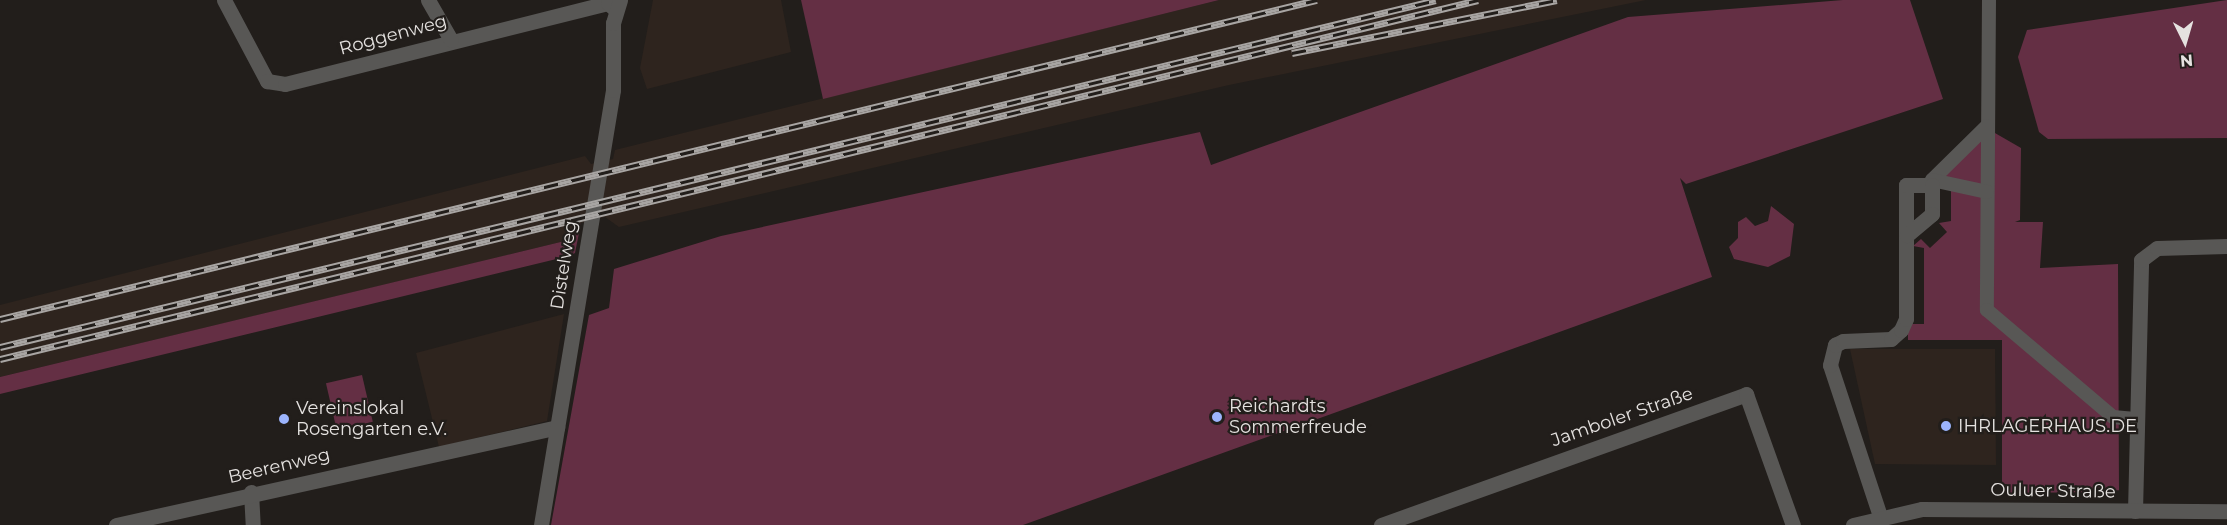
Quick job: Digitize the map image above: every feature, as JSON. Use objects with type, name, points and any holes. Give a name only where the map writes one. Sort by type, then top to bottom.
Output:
[{"type":"street","name":"Roggenweg","points":[[224,0],[267,81],[285,84],[451,40],[613,3]]},
{"type":"street","points":[[428,0],[451,40]]},
{"type":"street","points":[[1989,0],[1987,310],[2113,417],[2138,419]]},
{"type":"street","name":"Distelweg","points":[[541,525],[613,90],[613,3]]},
{"type":"street","points":[[1987,126],[1932,180],[1987,192]]},
{"type":"street","points":[[1880,516],[1830,365],[1834,345],[1843,341],[1891,339],[1901,330],[1907,235]]},
{"type":"street","points":[[2135,511],[2141,260],[2157,248],[2227,246]]},
{"type":"street","name":"Jamboler Straße","points":[[1381,525],[1746,394],[1793,525]]},
{"type":"street","name":"Beerenweg","points":[[116,525],[251,492],[557,427]]},
{"type":"street","points":[[251,492],[254,525]]},
{"type":"street","name":"Ouluer Straße","points":[[1853,525],[1880,516],[1922,509],[2227,511]]},
{"type":"shaded area","points":[[653,0],[781,0],[791,52],[647,89],[640,68]]},
{"type":"shaded area","points":[[801,0],[1219,0],[823,99]]},
{"type":"shaded area","points":[[1219,0],[1646,0],[1229,85],[619,227],[605,217],[581,223],[574,239],[0,377],[0,305],[585,156],[591,164],[613,159],[615,150]]},
{"type":"shaded area","points":[[1843,0],[1910,0],[1943,99],[1686,184],[1680,178],[1712,277],[1023,525],[551,525],[589,315],[609,308],[614,269],[721,236],[1200,132],[1211,165],[1628,17]]},
{"type":"shaded area","points":[[2227,0],[2227,138],[2048,139],[2039,132],[2018,57],[2027,30]]},
{"type":"shaded area","points":[[1988,129],[2021,148],[2020,220],[2015,222],[2043,222],[2040,268],[2118,264],[2119,492],[2002,493],[2002,340],[1908,340],[1908,324],[1924,324],[1924,248],[1913,246],[1921,239],[1930,248],[1947,232],[1939,223],[1951,221],[1951,185],[1940,174]]},
{"type":"shaded area","points":[[1771,206],[1794,224],[1790,256],[1768,267],[1734,259],[1729,247],[1738,238],[1738,222],[1746,217],[1755,226],[1768,221]]},
{"type":"shaded area","points":[[581,223],[575,253],[569,256],[0,394],[0,377],[573,239]]},
{"type":"shaded area","points":[[564,314],[547,421],[439,447],[416,353]]},
{"type":"shaded area","name":"IHRLAGERHAUS.DE","points":[[1850,349],[1995,349],[1996,465],[1875,464]]},
{"type":"shaded area","points":[[362,375],[373,422],[337,430],[326,383]]},
{"type":"railway","points":[[0,319],[1317,0]]},
{"type":"railway","points":[[0,347],[1436,0]]},
{"type":"railway","points":[[0,359],[1478,0]]},
{"type":"railway","points":[[1292,53],[1557,0]]},
{"type":"place","name":"Reichardts Sommerfreude","points":[[1217,417]]},
{"type":"place","name":"Vereinslokal Rosengarten e.V.","points":[[284,419]]},
{"type":"place","name":"IHRLAGERHAUS.DE","points":[[1946,426]]}]
